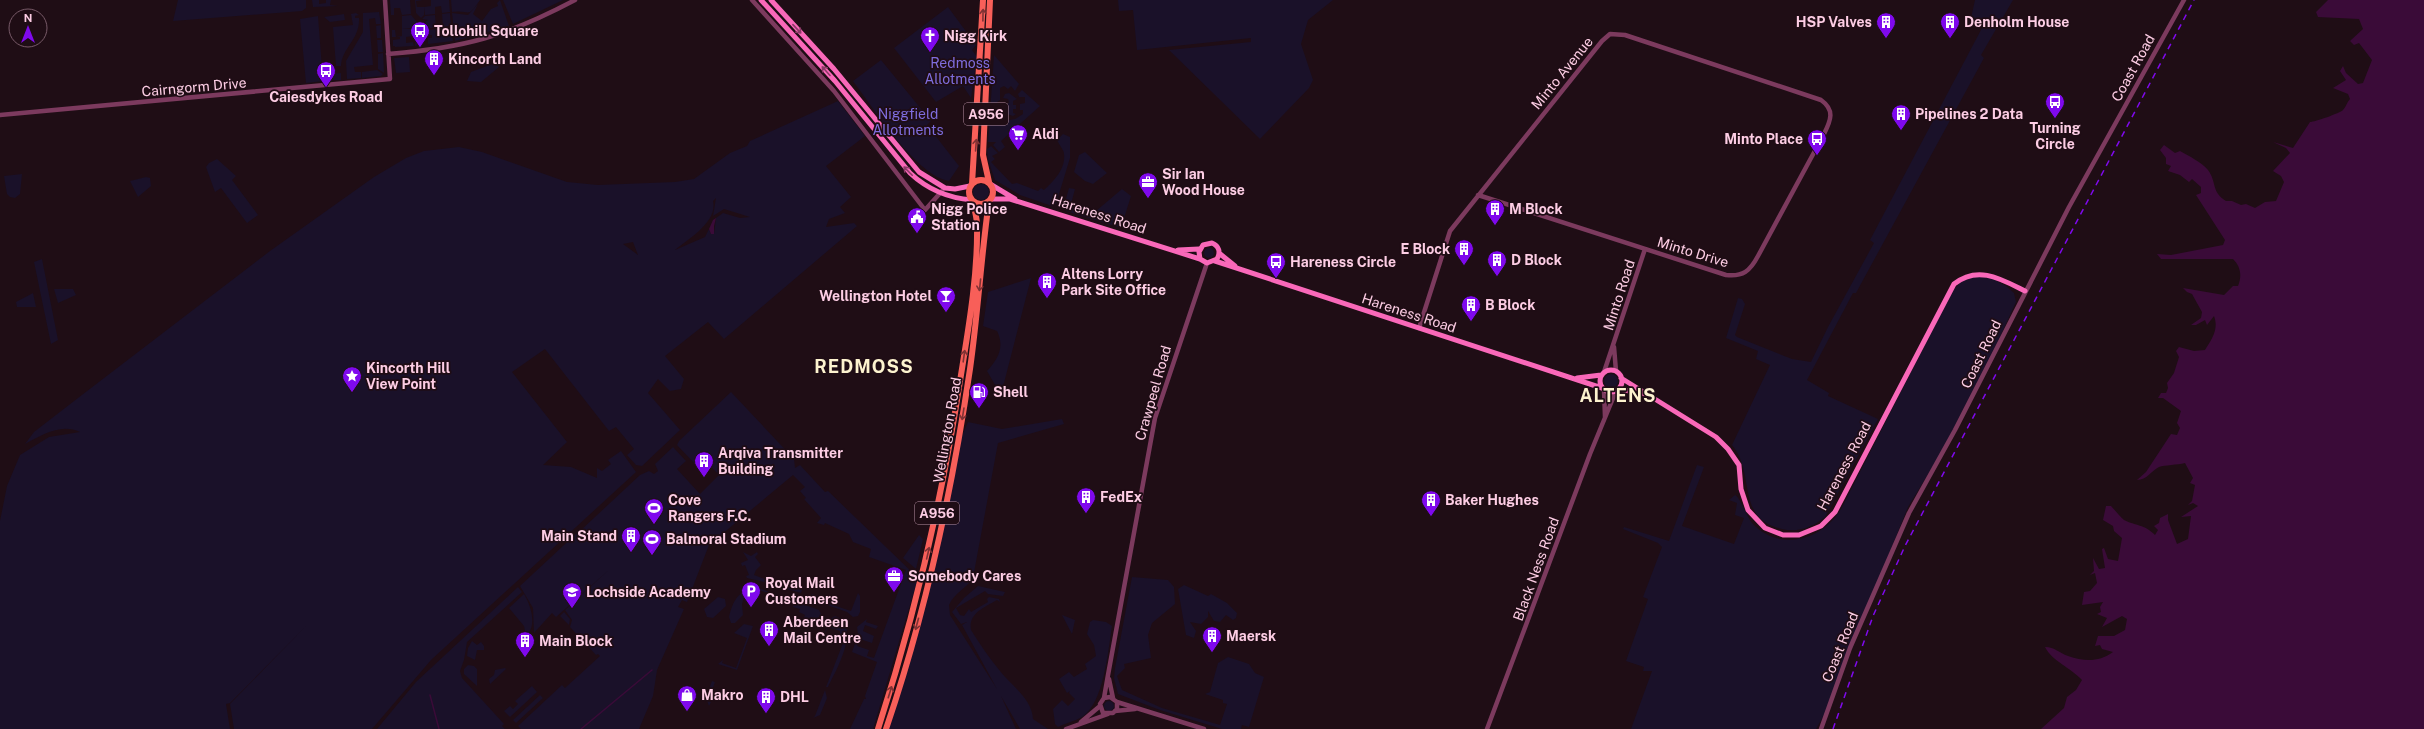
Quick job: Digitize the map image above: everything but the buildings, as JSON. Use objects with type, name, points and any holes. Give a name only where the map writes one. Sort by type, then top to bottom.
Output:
[{"type":"main road","points":[[761,0],[839,85],[903,167],[917,180],[940,193],[973,200],[981,204],[990,200]]},
{"type":"main road","points":[[771,0],[834,69],[912,166],[933,182],[945,188],[955,189],[971,185],[980,180],[990,183]]},
{"type":"main road","name":"A956","points":[[973,200],[969,193],[971,185],[983,0]]},
{"type":"main road","name":"A956","points":[[990,0],[983,155],[993,191],[990,200]]},
{"type":"main road","name":"Hareness Road","points":[[990,183],[1018,201]]},
{"type":"main road","name":"Hareness Road","points":[[990,200],[1005,198],[1018,201],[1200,259]]},
{"type":"main road","name":"Wellington Road","points":[[878,729],[923,576],[949,455],[974,278],[977,226],[973,200]]},
{"type":"main road","name":"Wellington Road","points":[[886,729],[928,583],[953,470],[970,369],[990,200]]},
{"type":"main road","points":[[1212,243],[1217,247],[1219,253],[1215,261],[1207,263],[1200,259],[1199,249],[1205,244],[1212,243]]},
{"type":"main road","name":"Hareness Road","points":[[1173,250],[1199,249]]},
{"type":"main road","name":"Hareness Road","points":[[1219,253],[1238,268]]},
{"type":"main road","name":"Hareness Road","points":[[1215,261],[1238,268],[1254,276],[1574,378],[1603,389]]},
{"type":"main road","name":"Hareness Road","points":[[1646,395],[1716,437],[1732,452],[1740,471],[1744,502],[1758,523],[1773,532],[1798,535],[1821,526],[1834,512],[1954,284],[1969,275],[1983,274],[1994,276],[2025,291]]},
{"type":"main road","points":[[1622,378],[1622,383],[1617,390],[1610,393],[1603,389],[1600,380],[1603,374],[1616,371],[1622,378],[1646,395]]},
{"type":"main road","name":"Hareness Road","points":[[1574,378],[1603,374]]},
{"type":"main road","points":[[1617,390],[1646,395]]},
{"type":"street","points":[[384,0],[388,54],[442,48],[486,39],[531,23],[575,0]]},
{"type":"street","points":[[752,0],[834,91],[925,210],[945,188]]},
{"type":"street","name":"Coast Road","points":[[1821,729],[1850,648],[1909,513],[1959,424],[2025,291],[2184,0]]},
{"type":"street","name":"Minto Avenue","points":[[1419,328],[1450,231],[1602,41],[1610,34],[1625,35],[1820,100],[1830,109]]},
{"type":"street","name":"Cairngorm Drive","points":[[0,116],[390,79],[388,54]]},
{"type":"street","name":"Minto Drive","points":[[1478,195],[1726,275],[1739,276],[1747,272],[1758,256],[1827,130],[1832,116],[1830,109]]},
{"type":"street","name":"Minto Road","points":[[1603,374],[1614,347],[1645,249]]},
{"type":"street","name":"Crawpeel Road","points":[[1104,698],[1155,418],[1207,263]]},
{"type":"street","name":"Minto Road","points":[[1614,347],[1616,371]]},
{"type":"street","name":"Black Ness Road","points":[[1603,389],[1605,417]]},
{"type":"street","name":"Black Ness Road","points":[[1487,729],[1605,417],[1617,390]]},
{"type":"street","name":"Crawpeel Road","points":[[1108,675],[1112,698]]},
{"type":"street","points":[[1080,723],[1100,706],[1104,698],[1112,698],[1116,702],[1204,729]]},
{"type":"street","points":[[1115,711],[1116,702]]},
{"type":"street","points":[[1100,706],[1102,711],[1108,714]]},
{"type":"street","points":[[1066,729],[1115,711],[1137,709]]},
{"type":"green space","points":[[178,0],[306,0],[306,8],[302,11],[173,21]]},
{"type":"green space","points":[[312,0],[319,0],[319,4],[326,3],[326,0],[331,0],[330,5],[338,6],[313,7]]},
{"type":"green space","points":[[390,0],[410,0],[411,14],[402,15],[400,8],[394,8],[394,15],[391,15]]},
{"type":"green space","points":[[415,0],[423,0],[416,1],[417,7],[424,7],[424,15],[421,18],[416,13]]},
{"type":"green space","points":[[431,0],[449,0],[450,12],[442,13],[441,6],[435,7],[435,14],[425,15],[424,7],[431,6]]},
{"type":"green space","points":[[451,0],[480,0],[470,12],[452,12]]},
{"type":"green space","points":[[500,0],[509,26],[455,41],[452,13],[468,15],[478,4],[473,14],[482,21],[491,9],[498,6],[497,3]]},
{"type":"green space","points":[[503,0],[563,0],[513,24]]},
{"type":"green space","points":[[1118,0],[1333,0],[1308,20],[1301,44],[1313,80],[1309,88],[1260,139],[1169,50],[1251,42],[1251,38],[1137,50],[1133,10],[1119,11]]},
{"type":"green space","points":[[1975,0],[2013,0],[1981,55],[1984,58],[1856,293],[1853,293],[1807,380],[1829,393],[1828,396],[1878,419],[1825,517],[1815,524],[1799,530],[1782,529],[1767,524],[1758,516],[1752,505],[1739,456],[1732,445],[1770,365],[1756,359],[1758,351],[1726,338],[1738,298],[1742,299],[1745,304],[1735,335],[1737,337],[1792,359],[1811,362],[1828,327],[1874,243],[1870,240],[1982,28],[1968,24]]},
{"type":"green space","name":"Redmoss Allotments","points":[[948,7],[976,45],[972,50],[977,57],[971,98],[963,86],[936,102],[894,48]]},
{"type":"green space","points":[[379,12],[381,24],[376,24],[375,18],[369,19],[373,65],[354,67],[355,72],[361,72],[361,78],[347,79],[346,61],[363,32],[363,13]]},
{"type":"green space","points":[[356,13],[359,15],[355,16],[355,18],[359,18],[357,32],[344,54],[341,66],[336,66],[333,27],[353,25],[351,14]]},
{"type":"green space","points":[[450,13],[451,26],[443,27],[442,14]]},
{"type":"green space","points":[[344,14],[345,20],[330,22],[324,17]]},
{"type":"green space","points":[[411,15],[418,23],[412,28],[402,29],[402,16]]},
{"type":"green space","points":[[435,15],[436,28],[427,28],[425,22],[428,20],[422,19],[425,16]]},
{"type":"green space","points":[[318,16],[323,81],[306,83],[300,19]]},
{"type":"green space","points":[[418,23],[422,27],[422,45],[415,46],[415,42],[421,42],[421,35],[414,36],[413,28]]},
{"type":"green space","points":[[381,25],[381,38],[377,38],[376,26]]},
{"type":"green space","points":[[451,27],[453,41],[428,44],[428,38],[432,38],[432,35],[427,35],[427,30],[437,29],[437,35],[444,35],[443,28]]},
{"type":"green space","points":[[402,29],[412,29],[413,36],[406,37],[406,43],[413,42],[414,46],[393,46],[393,40],[400,39],[400,37],[396,37],[402,36]]},
{"type":"green space","points":[[392,30],[395,30],[396,37],[392,37]]},
{"type":"green space","points":[[377,40],[382,40],[383,52],[378,52]]},
{"type":"green space","points":[[383,53],[384,73],[378,69],[378,54]]},
{"type":"green space","points":[[994,55],[1019,84],[1015,91],[1011,86],[1008,89],[1004,86],[1000,88],[1000,100],[997,102],[1000,107],[1003,106],[1003,113],[1000,116],[1004,121],[1015,119],[1023,114],[1023,110],[1020,110],[1020,104],[1025,103],[1025,97],[1019,97],[1018,94],[1022,90],[1040,106],[1001,141],[1005,147],[999,152],[993,145],[996,142],[988,142]]},
{"type":"green space","points":[[409,57],[410,72],[396,73],[394,58]]},
{"type":"green space","name":"Niggfield Allotments","points":[[881,60],[931,121],[927,125],[959,166],[949,181],[937,176],[923,167],[910,154],[896,139],[853,81]]},
{"type":"green space","points":[[495,63],[499,67],[481,82],[467,81],[471,72]]},
{"type":"green space","points":[[331,67],[332,74],[341,73],[341,80],[328,80],[327,68]]},
{"type":"green space","points":[[377,70],[383,74],[381,76],[362,78],[362,72]]},
{"type":"green space","points":[[1009,93],[1017,99],[1013,101],[1013,105],[1016,105],[1016,109],[1013,109],[1013,113],[1016,114],[1013,116],[1007,114],[1006,104],[1009,103],[1008,99],[1003,98],[1005,94]]},
{"type":"green space","points":[[838,101],[865,136],[826,166],[851,197],[840,207],[845,213],[829,219],[826,227],[854,223],[857,226],[724,339],[708,322],[665,356],[684,379],[681,389],[670,391],[658,379],[648,393],[680,430],[642,466],[636,465],[627,455],[634,449],[616,427],[609,431],[545,349],[512,372],[567,442],[543,465],[571,467],[597,478],[597,468],[602,471],[611,464],[608,460],[621,451],[636,472],[431,660],[372,729],[234,729],[230,704],[307,625],[230,703],[226,704],[230,729],[0,729],[0,521],[7,486],[20,455],[49,437],[80,432],[59,429],[25,444],[34,432],[270,251],[374,177],[406,158],[424,151],[459,147],[482,152],[567,182],[598,185],[675,182],[694,179],[730,153],[747,146],[750,141]],"holes":[[[716,198],[713,216],[724,209],[750,217],[740,218],[723,213],[716,218],[714,234],[711,234],[709,229],[705,237],[675,250],[707,223],[713,209],[713,201]],[[633,242],[638,255],[623,244]]]},
{"type":"green space","points":[[1063,134],[1070,137],[1070,158],[1056,204],[1052,206],[1020,195],[995,180],[988,160],[987,149],[991,146],[998,153],[992,156],[995,159],[991,162],[1012,184],[1017,183],[1038,191],[1041,188],[1044,190],[1055,179],[1063,165],[1064,152],[1057,140]]},
{"type":"green space","points":[[1085,152],[1107,173],[1093,184],[1085,181],[1074,172],[1079,155]]},
{"type":"green space","points":[[217,159],[236,176],[232,180],[258,215],[247,223],[221,188],[215,192],[206,167],[209,163]]},
{"type":"green space","points":[[22,174],[20,194],[15,198],[10,197],[7,194],[4,176]]},
{"type":"green space","points":[[146,177],[150,178],[151,186],[138,197],[130,181]]},
{"type":"green space","points":[[981,184],[987,186],[989,192],[987,198],[981,200],[975,198],[973,192],[975,186]]},
{"type":"green space","points":[[1069,188],[1075,189],[1071,204],[1096,211],[1122,189],[1131,196],[1121,228],[1066,211],[1064,206]]},
{"type":"green space","points":[[1207,248],[1211,248],[1213,249],[1213,257],[1207,258],[1204,255],[1204,251]]},
{"type":"green space","points":[[42,259],[58,340],[51,344],[34,262]]},
{"type":"green space","points":[[1977,276],[1993,279],[2006,286],[2014,293],[2016,302],[1999,339],[1941,453],[1908,507],[1824,715],[1816,729],[1631,729],[1652,671],[1643,671],[1644,667],[1626,661],[1648,599],[1643,597],[1662,547],[1658,543],[1623,529],[1624,527],[1669,541],[1697,465],[1704,467],[1682,526],[1734,544],[1744,518],[1735,515],[1737,503],[1729,500],[1735,495],[1739,499],[1752,523],[1763,532],[1775,538],[1788,540],[1801,539],[1824,528],[1842,507],[1953,290],[1963,280]]},
{"type":"green space","points":[[1031,278],[1004,383],[998,390],[987,371],[997,357],[1000,348],[997,331],[983,326],[988,292]]},
{"type":"green space","points":[[54,289],[73,289],[76,295],[58,303]]},
{"type":"green space","points":[[33,293],[36,307],[17,307],[16,302]]},
{"type":"green space","points":[[1611,374],[1616,376],[1618,381],[1616,386],[1611,388],[1606,386],[1604,381],[1606,376]]},
{"type":"green space","points":[[731,392],[794,459],[795,468],[800,465],[825,492],[828,491],[918,578],[873,729],[850,729],[864,699],[866,699],[865,696],[877,662],[852,652],[858,635],[857,627],[867,619],[866,622],[878,626],[876,629],[865,625],[863,631],[874,636],[872,643],[860,639],[857,646],[869,650],[867,656],[874,658],[906,570],[869,557],[871,549],[853,542],[849,534],[825,523],[824,525],[817,523],[821,518],[804,499],[806,498],[800,491],[805,487],[793,475],[709,545],[687,602],[682,600],[678,607],[684,609],[657,670],[653,696],[639,729],[521,729],[518,726],[562,685],[565,688],[600,656],[598,654],[596,655],[570,627],[572,620],[565,610],[611,568],[556,617],[552,613],[534,633],[533,608],[520,586],[578,532],[580,535],[582,533],[580,531],[640,475],[649,471],[654,474],[658,471],[655,464],[673,447],[686,461],[677,469],[700,494],[719,475],[702,457],[695,464],[677,445],[679,441]]},
{"type":"green space","points":[[1062,419],[1064,424],[998,443],[973,578],[954,597],[949,605],[950,615],[997,689],[962,625],[967,622],[961,624],[952,612],[964,598],[978,586],[1005,592],[1003,596],[988,594],[985,591],[956,608],[960,615],[964,616],[969,609],[971,612],[988,602],[987,599],[989,597],[999,599],[1000,602],[997,600],[974,616],[971,624],[971,630],[996,666],[1025,699],[1032,712],[1033,719],[1048,729],[1020,729],[1001,696],[1016,729],[886,729],[917,628],[958,445],[968,422],[1002,429]]},
{"type":"green space","points":[[919,535],[923,539],[916,569],[903,558]]},
{"type":"green space","points":[[743,552],[751,556],[757,552],[758,554],[755,557],[761,565],[756,570],[754,575],[775,583],[772,584],[747,578],[746,576],[749,575],[745,565],[742,566],[741,563],[748,560]]},
{"type":"green space","points":[[1132,577],[1168,580],[1174,587],[1175,604],[1152,623],[1148,635],[1151,658],[1124,664],[1125,668],[1117,676],[1122,690],[1162,708],[1220,725],[1227,704],[1223,703],[1223,700],[1205,694],[1210,692],[1218,663],[1228,657],[1249,664],[1255,673],[1264,677],[1249,727],[1242,725],[1241,729],[1222,729],[1160,710],[1118,694],[1114,678],[1115,668]]},
{"type":"green space","points":[[780,585],[796,590],[797,588],[802,590],[801,593],[780,587]]},
{"type":"green space","points":[[1184,585],[1208,596],[1211,594],[1227,603],[1237,613],[1236,618],[1233,620],[1226,615],[1220,622],[1214,621],[1208,611],[1208,617],[1201,624],[1190,622],[1196,631],[1194,638],[1186,635],[1178,589]]},
{"type":"green space","points":[[518,587],[522,592],[467,642],[464,660],[460,671],[462,678],[504,724],[502,726],[505,729],[377,729],[416,682]]},
{"type":"green space","points":[[756,588],[819,610],[821,614],[813,626],[802,621],[805,615],[799,612],[800,609],[793,607],[794,602],[756,589],[745,594],[742,604],[743,615],[735,623],[731,623],[729,617],[732,606],[737,597],[745,591]]},
{"type":"green space","points":[[858,593],[860,596],[860,612],[858,616],[853,617],[847,612],[813,600],[811,595],[825,598],[824,602],[851,611]]},
{"type":"green space","points":[[524,594],[532,614],[531,630],[528,634],[525,631],[524,626],[509,608]]},
{"type":"green space","points":[[718,597],[725,599],[726,606],[713,618],[707,617],[704,609]]},
{"type":"green space","points":[[564,612],[570,619],[569,625],[560,616]]},
{"type":"green space","points":[[1062,615],[1075,620],[1072,634]]},
{"type":"green space","points":[[835,616],[843,621],[847,629],[847,638],[841,660],[828,687],[826,687],[843,643],[841,642],[843,635],[840,634],[840,631],[828,627],[824,635],[830,619]]},
{"type":"green space","points":[[1093,620],[1106,622],[1112,626],[1107,662],[1100,689],[1089,710],[1082,717],[1058,727],[1055,724],[1053,709],[1062,700],[1068,706],[1075,699],[1069,693],[1070,691],[1067,693],[1059,679],[1069,672],[1074,677],[1087,669],[1085,664],[1096,656],[1094,645],[1087,634],[1090,622]]},
{"type":"green space","points":[[744,624],[753,626],[737,670],[718,664],[723,660],[722,663],[736,668],[747,638],[734,633]]},
{"type":"green space","points":[[472,641],[477,645],[481,642],[484,646],[484,650],[477,650],[475,660],[467,656],[468,648]]},
{"type":"green space","points":[[468,665],[474,666],[477,669],[477,686],[464,674],[464,669]]},
{"type":"green space","points":[[506,669],[490,684],[489,679],[494,675],[495,670]]},
{"type":"green space","points":[[712,681],[715,682],[708,701],[711,702],[709,706],[706,698]]},
{"type":"green space","points":[[532,686],[537,692],[510,717],[504,711],[510,706],[513,709],[518,704],[515,701]]},
{"type":"green space","points":[[825,690],[827,698],[820,715],[813,718],[815,716]]},
{"type":"green space","points":[[540,695],[543,698],[516,723],[513,720]]},
{"type":"green space","points":[[1107,701],[1111,701],[1113,702],[1113,710],[1107,711],[1104,708],[1104,704]]},
{"type":"shaded area","points":[[2328,0],[2424,0],[2424,729],[2041,729],[2064,708],[2067,697],[2076,690],[2082,680],[2052,656],[2045,647],[2052,648],[2074,658],[2092,660],[2102,658],[2113,652],[2102,649],[2100,645],[2095,646],[2098,636],[2114,636],[2125,630],[2127,619],[2122,616],[2102,627],[2107,618],[2097,614],[2101,612],[2100,607],[2103,602],[2082,605],[2084,592],[2090,591],[2097,583],[2095,573],[2090,575],[2094,571],[2093,558],[2099,569],[2105,568],[2102,549],[2104,548],[2108,559],[2118,561],[2122,538],[2114,531],[2113,526],[2103,520],[2106,506],[2111,506],[2124,520],[2144,527],[2155,535],[2158,530],[2154,526],[2159,523],[2160,518],[2168,514],[2168,520],[2177,544],[2188,539],[2191,516],[2181,517],[2198,506],[2193,503],[2188,505],[2192,501],[2195,485],[2190,483],[2193,478],[2185,463],[2159,467],[2144,479],[2137,480],[2146,472],[2171,434],[2177,435],[2180,428],[2177,423],[2181,411],[2163,398],[2158,398],[2161,393],[2166,393],[2168,388],[2167,383],[2174,373],[2179,357],[2176,351],[2179,347],[2194,351],[2205,350],[2215,330],[2216,325],[2214,316],[2207,325],[2205,320],[2196,325],[2191,325],[2201,318],[2202,312],[2192,294],[2183,288],[2224,295],[2233,286],[2238,286],[2240,272],[2238,265],[2233,259],[2161,259],[2157,254],[2171,255],[2223,245],[2225,240],[2196,195],[2201,193],[2201,187],[2192,179],[2189,182],[2180,175],[2168,171],[2171,166],[2166,164],[2166,158],[2160,150],[2164,145],[2175,153],[2180,151],[2202,164],[2211,174],[2218,194],[2226,201],[2232,201],[2241,205],[2246,204],[2255,208],[2265,202],[2276,201],[2284,182],[2281,176],[2273,171],[2290,153],[2286,148],[2273,142],[2293,148],[2310,122],[2317,121],[2343,110],[2350,99],[2348,94],[2333,88],[2346,80],[2340,71],[2343,66],[2346,73],[2358,84],[2363,83],[2372,60],[2359,43],[2354,45],[2350,41],[2363,29],[2359,19],[2318,17],[2316,12]]},
{"type":"shaded area","points":[[716,218],[714,234],[711,234],[709,229],[713,220]]},
{"type":"waterway","points":[[581,729],[652,670]]},
{"type":"waterway","points":[[430,695],[439,729]]},
{"type":"railway","points":[[1833,729],[1873,616],[1905,546],[2194,0]]},
{"type":"place","name":"HSP Valves","points":[[1886,39]]},
{"type":"place","name":"Denholm House","points":[[1950,39]]},
{"type":"place","name":"Tollohill Square","points":[[420,48]]},
{"type":"place","name":"Nigg Kirk","points":[[930,53]]},
{"type":"place","name":"Kincorth Land","points":[[434,76]]},
{"type":"place","name":"Caiesdykes Road","points":[[326,88]]},
{"type":"place","name":"Turning Circle","points":[[2055,119]]},
{"type":"place","name":"Pipelines 2 Data","points":[[1901,131]]},
{"type":"place","name":"Aldi","points":[[1018,151]]},
{"type":"place","name":"Minto Place","points":[[1817,156]]},
{"type":"place","name":"Sir Ian Wood House","points":[[1148,199]]},
{"type":"place","name":"M Block","points":[[1495,226]]},
{"type":"place","name":"Nigg Police Station","points":[[917,234]]},
{"type":"place","name":"E Block","points":[[1464,266]]},
{"type":"place","name":"D Block","points":[[1497,277]]},
{"type":"place","name":"Hareness Circle","points":[[1276,279]]},
{"type":"place","name":"Altens Lorry Park Site Office","points":[[1047,299]]},
{"type":"place","name":"Wellington Hotel","points":[[946,313]]},
{"type":"place","name":"B Block","points":[[1471,322]]},
{"type":"place","name":"Kincorth Hill View Point","points":[[352,393]]},
{"type":"place","name":"Shell","points":[[979,409]]},
{"type":"place","name":"Arqiva Transmitter Building","points":[[704,478]]},
{"type":"place","name":"FedEx","points":[[1086,514]]},
{"type":"place","name":"Baker Hughes","points":[[1431,517]]},
{"type":"place","name":"Cove Rangers F.C.","points":[[654,525]]},
{"type":"place","name":"Main Stand","points":[[631,553]]},
{"type":"place","name":"Balmoral Stadium","points":[[652,556]]},
{"type":"place","name":"Somebody Cares","points":[[894,593]]},
{"type":"place","name":"Royal Mail Customers","points":[[751,608]]},
{"type":"place","name":"Lochside Academy","points":[[572,609]]},
{"type":"place","name":"Aberdeen Mail Centre","points":[[769,647]]},
{"type":"place","name":"Maersk","points":[[1212,653]]},
{"type":"place","name":"Main Block","points":[[525,658]]},
{"type":"place","name":"Makro","points":[[687,712]]},
{"type":"place","name":"DHL","points":[[766,714]]},
{"type":"district","name":"REDMOSS","points":[[864,366]]},
{"type":"district","name":"ALTENS","points":[[1618,395]]}]
